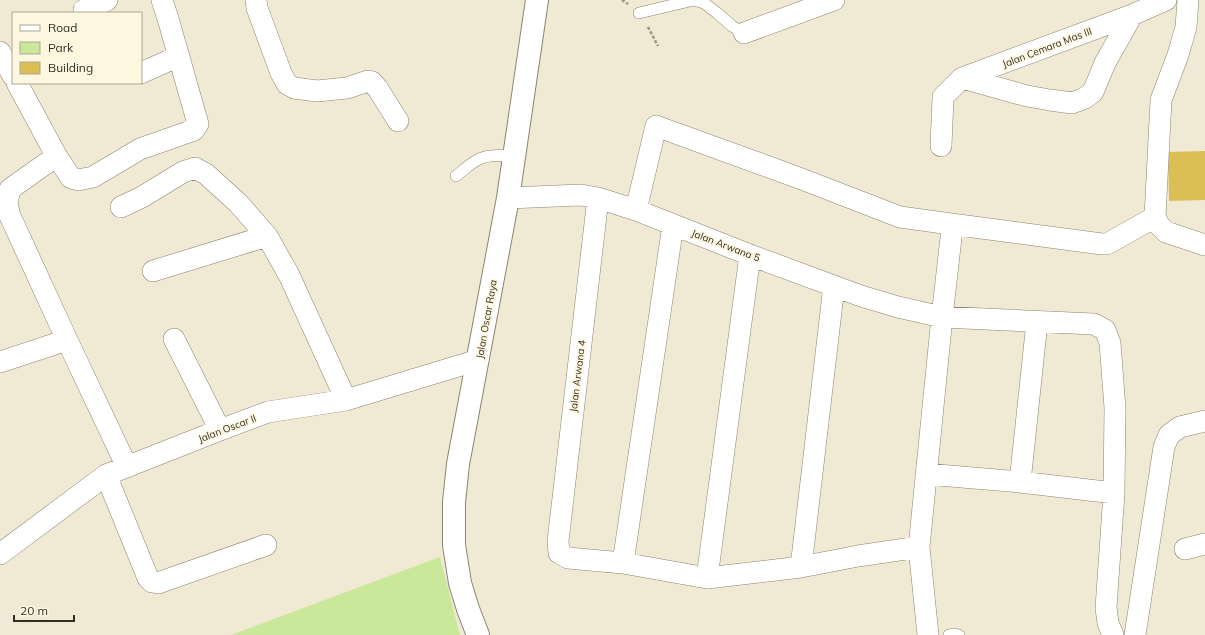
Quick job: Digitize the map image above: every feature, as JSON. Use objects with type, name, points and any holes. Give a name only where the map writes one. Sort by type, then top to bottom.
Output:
[{"type":"street","points":[[84,10],[107,0]]},
{"type":"street","points":[[17,84],[56,155],[71,178],[78,180],[93,177],[140,149],[194,130],[198,124],[162,0]]},
{"type":"street","points":[[256,0],[257,8],[278,66],[287,84],[294,88],[317,91],[347,88],[372,82],[398,121]]},
{"type":"street","name":"Jalan Oscar Raya","points":[[478,635],[460,583],[454,546],[454,502],[458,464],[508,198],[537,0]]},
{"type":"street","points":[[744,33],[834,0]]},
{"type":"street","name":"Jalan Cemara Mas III","points":[[941,146],[943,97],[962,78],[1132,15],[1166,0]]},
{"type":"street","points":[[1188,0],[1186,26],[1178,55],[1161,100],[1155,217],[1159,225],[1166,232],[1205,245]]},
{"type":"street","points":[[962,78],[1027,96],[1050,100],[1072,102],[1085,98],[1093,92],[1105,63],[1132,15]]},
{"type":"street","points":[[0,52],[12,74]]},
{"type":"street","points":[[142,72],[179,56]]},
{"type":"street","points":[[636,210],[656,126],[799,178],[900,217],[1107,244],[1155,217]]},
{"type":"street","points":[[56,155],[10,189],[7,203],[10,216],[127,467]]},
{"type":"street","points":[[121,207],[142,197],[183,172],[195,168],[206,174],[238,203],[267,236],[289,274],[346,400]]},
{"type":"street","name":"Jalan Arwana 5","points":[[508,198],[581,194],[598,198],[636,210],[834,286],[898,307],[942,317],[1094,324],[1105,330],[1110,343],[1115,408],[1114,493],[1106,608],[1108,623],[1113,635]]},
{"type":"street","name":"Jalan Arwana 4","points":[[598,198],[558,541],[559,553],[568,558],[623,563]]},
{"type":"street","points":[[928,635],[920,547],[926,474],[952,229],[951,224]]},
{"type":"street","points":[[673,225],[623,563],[708,578],[801,567],[858,556],[920,547]]},
{"type":"street","points":[[153,271],[267,236]]},
{"type":"street","points":[[708,578],[750,255]]},
{"type":"street","points":[[801,567],[834,286]]},
{"type":"street","points":[[1020,482],[1037,322]]},
{"type":"street","points":[[174,339],[220,430]]},
{"type":"street","points":[[0,362],[67,340]]},
{"type":"street","name":"Jalan Oscar II","points":[[0,554],[106,475],[268,412],[346,400],[478,360]]},
{"type":"street","points":[[1134,635],[1164,447],[1169,435],[1180,427],[1205,421]]},
{"type":"street","points":[[926,474],[1020,482],[1114,493]]},
{"type":"street","points":[[106,475],[148,578],[152,582],[158,583],[266,545]]},
{"type":"street","points":[[1185,549],[1205,544]]},
{"type":"lane","points":[[639,13],[694,0],[704,3],[732,26],[744,33]]},
{"type":"lane","points":[[456,176],[483,157],[514,156]]},
{"type":"lane","points":[[949,635],[959,635]]},
{"type":"green space","points":[[440,557],[460,635],[231,635]]},
{"type":"building","points":[[1205,151],[1205,200],[1169,201],[1168,152]]}]
